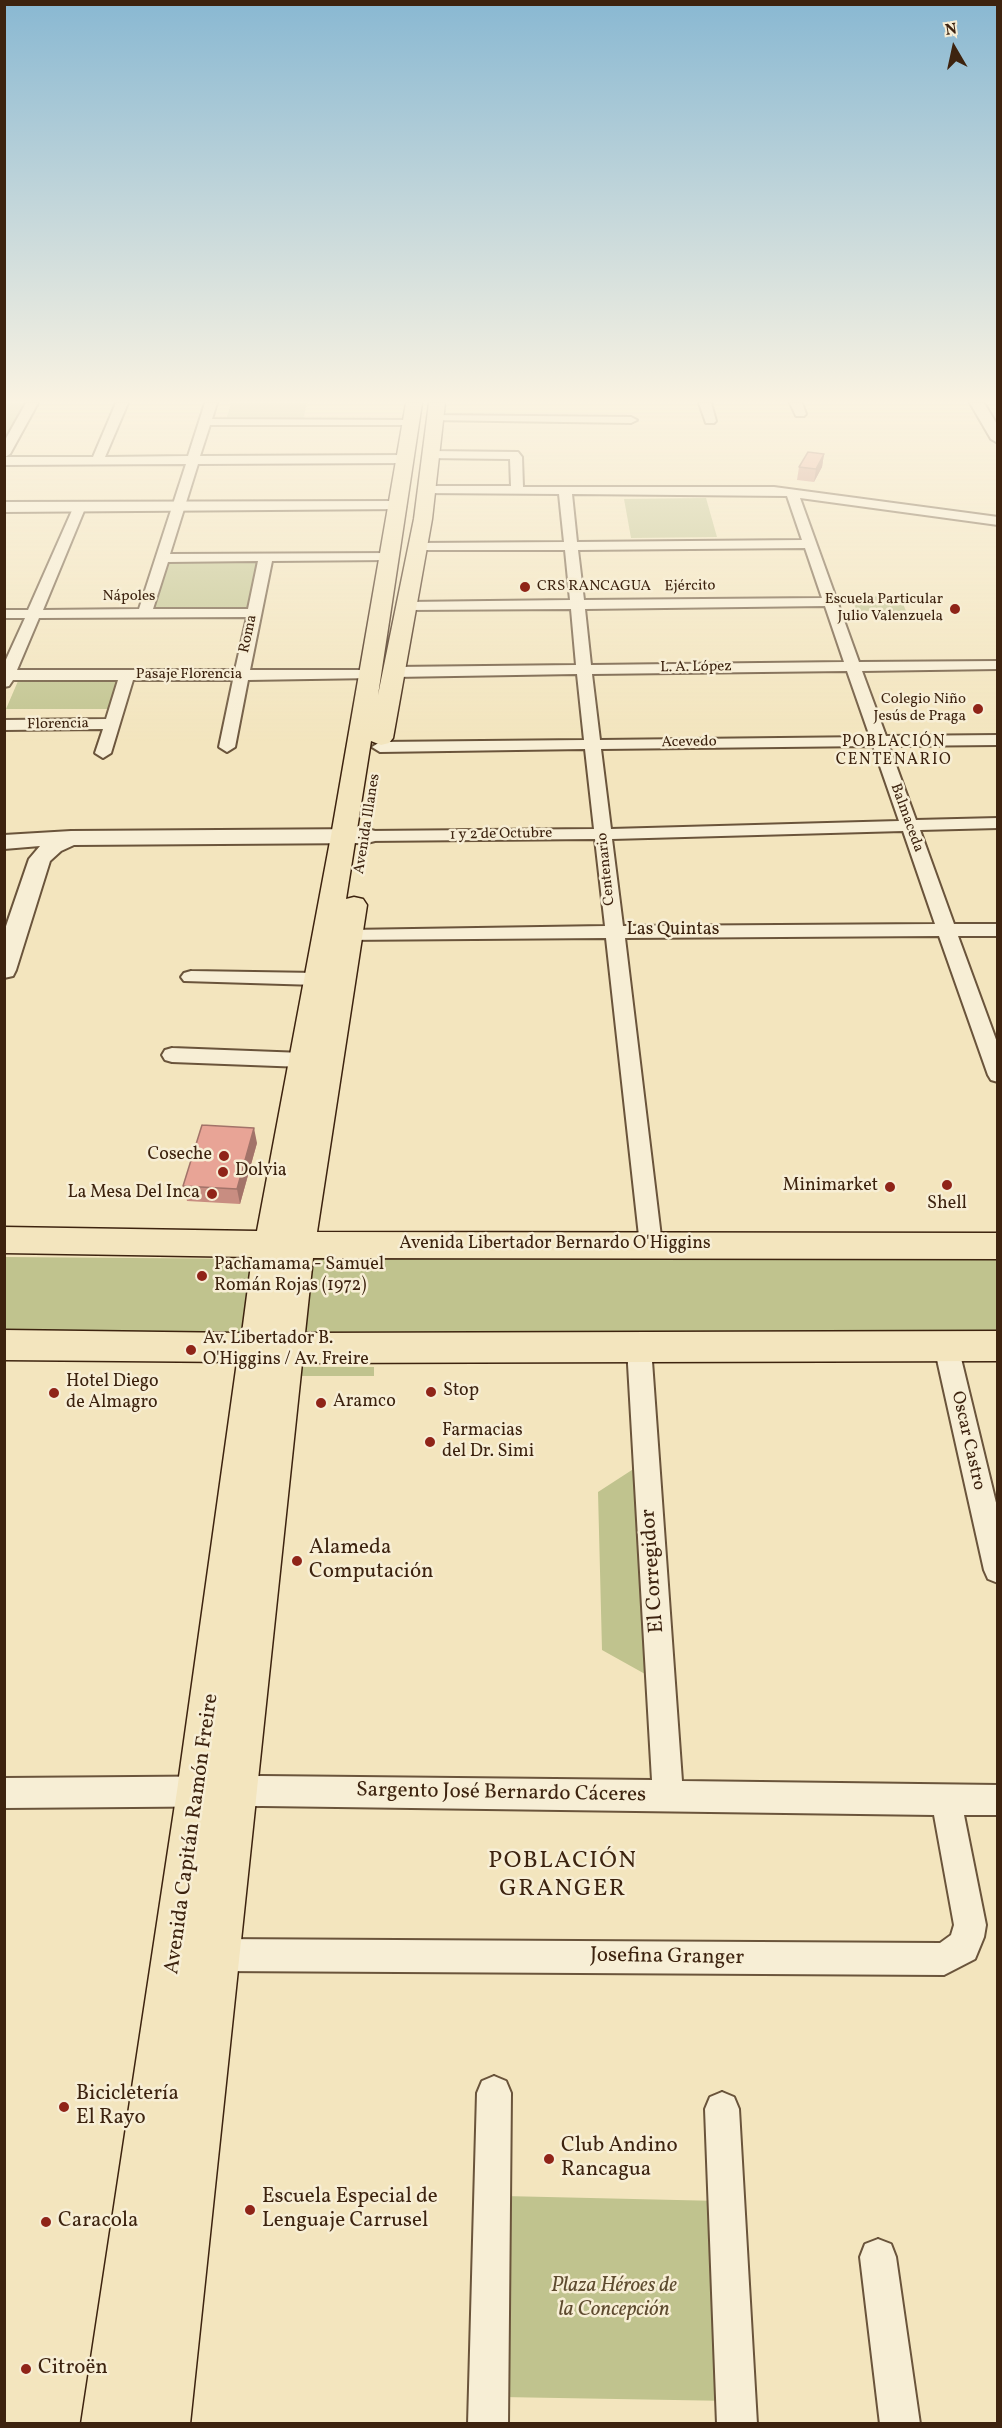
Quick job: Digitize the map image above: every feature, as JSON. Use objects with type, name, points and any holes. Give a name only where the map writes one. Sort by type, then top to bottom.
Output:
[{"type":"main road","name":"Avenida Illanes","points":[[284,1244],[349,936],[369,675],[396,516]]},
{"type":"main road","points":[[391,547],[420,535],[413,516]]},
{"type":"main road","name":"Avenida Illanes","points":[[284,1244],[303,1060],[317,979],[380,747],[423,516]]},
{"type":"main road","name":"Avenida Libertador Bernardo O'Higgins","points":[[4,1240],[284,1244],[998,1246]]},
{"type":"main road","name":"Avenida Capitán Ramón Freire","points":[[110,2424],[218,1791],[284,1244]]},
{"type":"main road","points":[[4,1346],[273,1348],[998,1346]]},
{"type":"main road","name":"Avenida Capitán Ramón Freire","points":[[161,2424],[216,1955],[218,1791]]},
{"type":"street","points":[[6,679],[76,516]]},
{"type":"street","points":[[145,613],[175,516]]},
{"type":"street","name":"Centenario","points":[[568,516],[651,1245]]},
{"type":"street","name":"Balmaceda","points":[[799,516],[998,1075]]},
{"type":"street","points":[[962,516],[998,521]]},
{"type":"street","points":[[420,535],[571,546],[808,544]]},
{"type":"street","points":[[162,558],[266,557],[391,547]]},
{"type":"street","name":"Roma","points":[[226,747],[266,557]]},
{"type":"street","name":"Ejército","points":[[406,606],[829,602]]},
{"type":"street","name":"Nápoles","points":[[4,614],[253,613]]},
{"type":"street","name":"L. A. López","points":[[394,672],[998,665]]},
{"type":"street","points":[[104,753],[127,675]]},
{"type":"street","name":"Pasaje Florencia","points":[[6,679],[127,675],[369,675]]},
{"type":"street","name":"Florencia","points":[[4,725],[111,724]]},
{"type":"street","name":"Acevedo","points":[[380,747],[998,740]]},
{"type":"street","name":"1 y 2 de Octubre","points":[[4,843],[73,838],[604,834],[998,823]]},
{"type":"street","points":[[4,970],[40,859],[53,846],[73,838]]},
{"type":"street","name":"1 y 2 de Octubre","points":[[4,843],[28,848],[40,859]]},
{"type":"street","name":"Las Quintas","points":[[349,936],[998,930]]},
{"type":"street","points":[[190,977],[317,979]]},
{"type":"street","points":[[172,1055],[303,1060]]},
{"type":"street","name":"Oscar Castro","points":[[946,1346],[998,1570]]},
{"type":"street","name":"El Corregidor","points":[[639,1347],[668,1796]]},
{"type":"street","name":"Sargento José Bernardo Cáceres","points":[[4,1793],[218,1791],[998,1800]]},
{"type":"street","name":"Josefina Granger","points":[[216,1955],[944,1959],[963,1947],[970,1925],[946,1799]]},
{"type":"street","points":[[488,2424],[494,2093]]},
{"type":"street","points":[[722,2109],[737,2424]]},
{"type":"street","points":[[878,2257],[900,2424]]},
{"type":"green space","points":[[627,516],[711,516],[717,537],[631,538]]},
{"type":"green space","points":[[169,560],[260,560],[248,608],[153,609]]},
{"type":"green space","points":[[900,596],[906,611],[857,611],[851,597]]},
{"type":"green space","points":[[120,680],[110,709],[6,709],[18,681]]},
{"type":"green space","points":[[307,1250],[997,1253],[997,1331],[299,1332]]},
{"type":"green space","points":[[5,1257],[260,1259],[250,1339],[5,1337]]},
{"type":"green space","points":[[295,1367],[374,1367],[374,1376],[298,1376]]},
{"type":"green space","points":[[635,1468],[645,1674],[602,1650],[598,1492]]},
{"type":"green space","name":"Plaza Héroes de la Concepción","points":[[504,2196],[720,2201],[732,2401],[501,2397]]},
{"type":"building","name":"Dolvia","points":[[202,1125],[254,1128],[237,1189],[183,1186]]},
{"type":"place","name":"CRS RANCAGUA","points":[[525,587]]},
{"type":"place","name":"Escuela Particular Julio Valenzuela","points":[[955,609]]},
{"type":"place","name":"Colegio Niño Jesús de Praga","points":[[978,709]]},
{"type":"place","name":"Coseche","points":[[224,1156]]},
{"type":"place","name":"Dolvia","points":[[223,1172]]},
{"type":"place","name":"Shell","points":[[947,1185]]},
{"type":"place","name":"Minimarket","points":[[890,1187]]},
{"type":"place","name":"La Mesa Del Inca","points":[[212,1194]]},
{"type":"place","name":"Pachamama - Samuel Román Rojas (1972)","points":[[202,1276]]},
{"type":"place","name":"Av. Libertador B. O'Higgins / Av. Freire","points":[[191,1350]]},
{"type":"place","name":"Stop","points":[[431,1392]]},
{"type":"place","name":"Hotel Diego de Almagro","points":[[54,1393]]},
{"type":"place","name":"Aramco","points":[[321,1403]]},
{"type":"place","name":"Farmacias del Dr. Simi","points":[[430,1442]]},
{"type":"place","name":"Alameda Computación","points":[[297,1561]]},
{"type":"place","name":"Bicicletería El Rayo","points":[[64,2107]]},
{"type":"place","name":"Club Andino Rancagua","points":[[549,2159]]},
{"type":"place","name":"Escuela Especial de Lenguaje Carrusel","points":[[250,2210]]},
{"type":"place","name":"Caracola","points":[[46,2222]]},
{"type":"place","name":"Citroën","points":[[26,2369]]},
{"type":"district","name":"POBLACIÓN CENTENARIO","points":[[894,752]]},
{"type":"district","name":"POBLACIÓN GRANGER","points":[[563,1877]]}]
